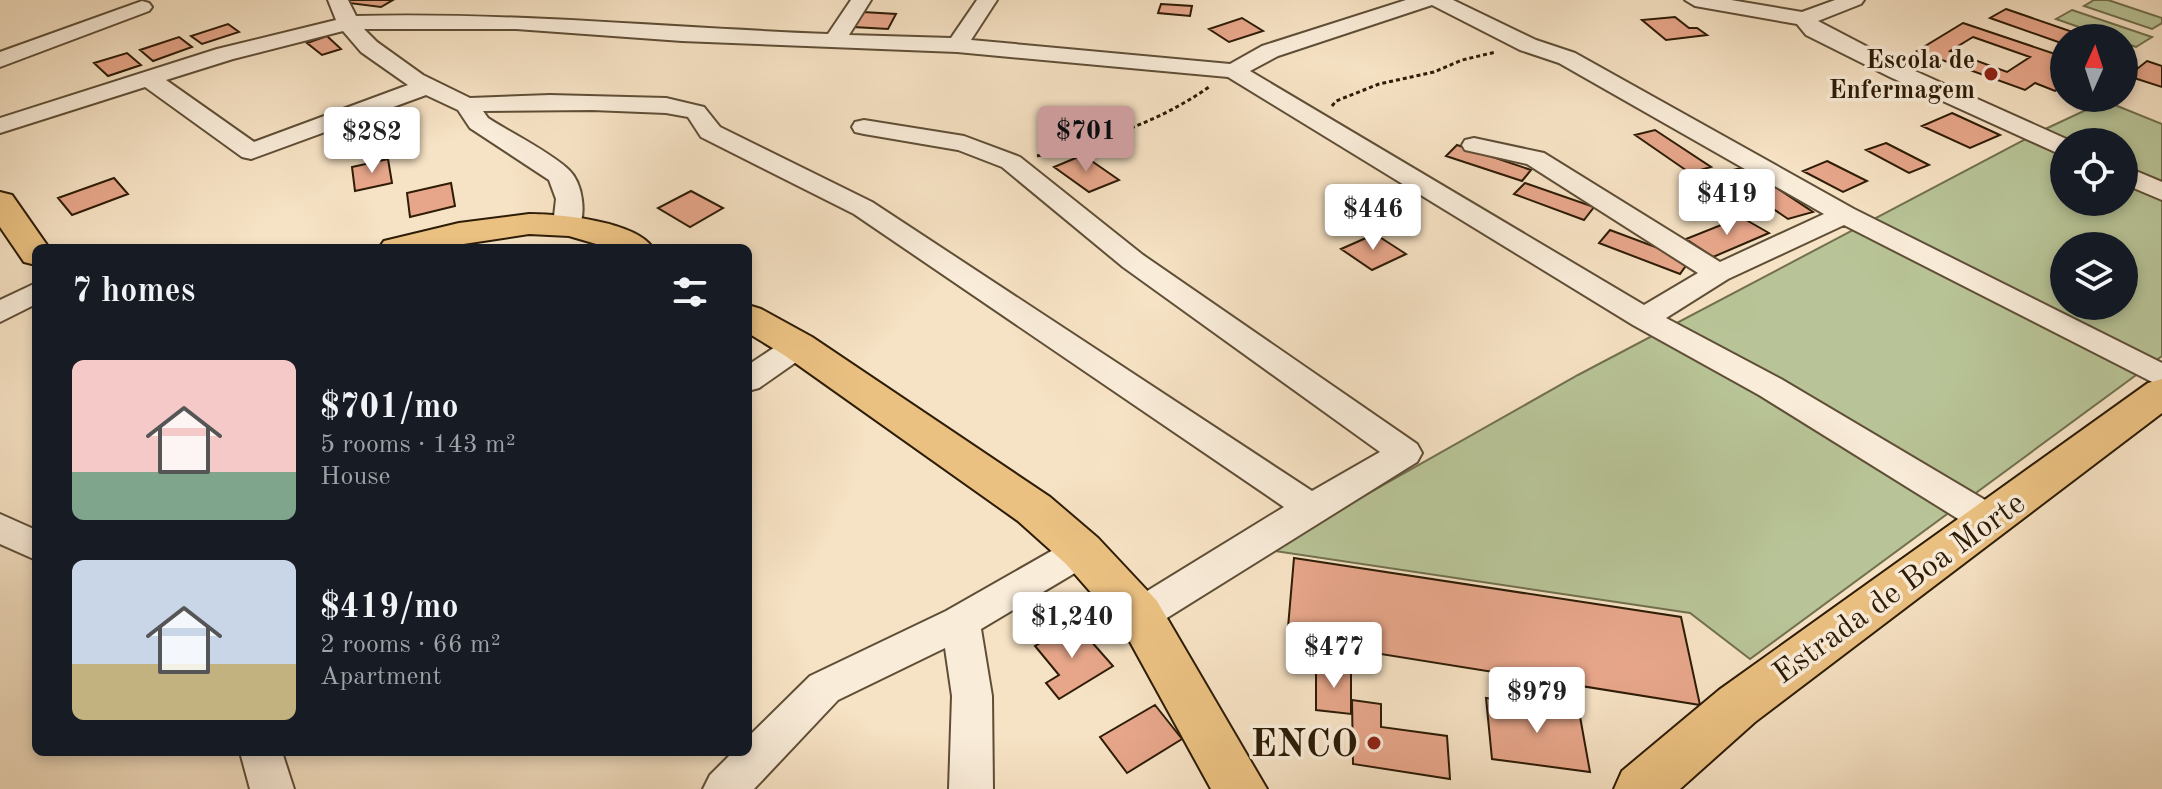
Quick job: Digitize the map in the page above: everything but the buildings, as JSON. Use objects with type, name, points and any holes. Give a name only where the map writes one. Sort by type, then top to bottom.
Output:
[{"type":"main road","points":[[0,202],[32,249]]},
{"type":"main road","points":[[411,244],[504,226],[567,225],[630,244]]},
{"type":"main road","points":[[752,319],[798,346],[1034,509],[1082,551],[1140,615],[1240,789]]},
{"type":"main road","name":"Estrada de Boa Morte","points":[[1641,789],[1737,706],[2162,393]]},
{"type":"street","points":[[0,60],[142,7],[138,3],[102,0]]},
{"type":"street","points":[[338,0],[348,23],[369,47],[428,86],[466,105],[479,123],[560,176],[569,199],[567,225]]},
{"type":"street","points":[[380,22],[412,0]]},
{"type":"street","points":[[516,23],[539,0]]},
{"type":"street","points":[[834,41],[861,0]]},
{"type":"street","points":[[957,45],[987,0]]},
{"type":"street","points":[[1373,0],[1394,10]]},
{"type":"street","points":[[1234,71],[1251,58],[1270,51],[1427,0]]},
{"type":"street","points":[[1437,0],[1528,45],[1567,58],[1845,215],[2162,376]]},
{"type":"street","points":[[1695,0],[1804,19],[1854,0]]},
{"type":"street","points":[[1804,19],[1814,30],[1898,72],[2050,141]]},
{"type":"street","points":[[0,126],[225,54],[348,23],[516,23],[645,33],[957,45],[1234,71],[1644,318],[1770,387],[1989,520]]},
{"type":"street","points":[[148,78],[251,152],[428,86]]},
{"type":"street","points":[[466,105],[525,101],[677,107],[694,111],[701,115],[710,132],[863,208],[1311,508]]},
{"type":"street","points":[[864,127],[964,143],[1011,162],[1133,261],[1405,453],[1140,615]]},
{"type":"street","points":[[1474,145],[1535,158],[1718,273]]},
{"type":"street","points":[[2138,181],[2162,192]]},
{"type":"street","points":[[1644,318],[1718,273],[1845,215]]},
{"type":"street","points":[[0,313],[32,294]]},
{"type":"street","points":[[752,375],[798,346]]},
{"type":"street","points":[[0,528],[32,544]]},
{"type":"street","points":[[725,789],[824,688],[960,622],[1082,551]]},
{"type":"street","points":[[960,622],[972,696],[971,789]]},
{"type":"street","points":[[262,756],[272,789]]},
{"type":"path","points":[[1319,120],[1336,101],[1379,84],[1528,45]]},
{"type":"path","points":[[1011,162],[1098,142],[1159,118],[1234,71]]},
{"type":"green space","points":[[2094,0],[2108,0],[2162,18],[2162,23],[2152,29],[2084,6]]},
{"type":"green space","points":[[2072,10],[2113,24],[2070,24],[2056,19]]},
{"type":"green space","points":[[2138,32],[2152,37],[2138,46]]},
{"type":"green space","points":[[2082,112],[2132,112],[2162,124],[2162,356],[1750,659],[1690,613],[1268,550],[1578,375],[2041,131]]},
{"type":"place","name":"Escola de Enfermagem","points":[[1991,74]]},
{"type":"place","name":"ENCO","points":[[1374,743]]}]
